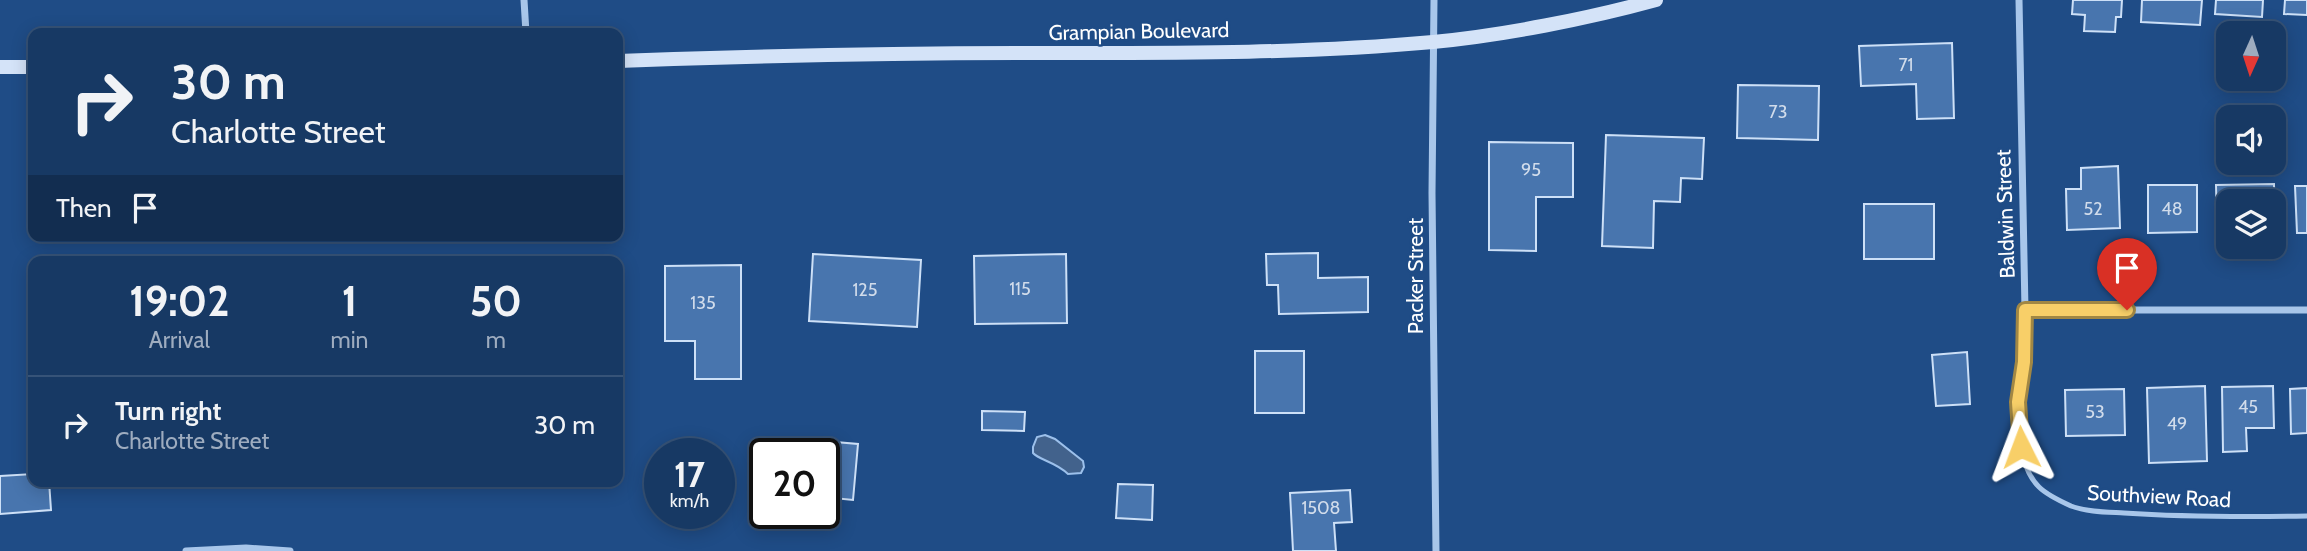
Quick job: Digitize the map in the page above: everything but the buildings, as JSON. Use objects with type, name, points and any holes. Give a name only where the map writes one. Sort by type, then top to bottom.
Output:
[{"type":"street","points":[[524,0],[526,28]]},
{"type":"street","name":"Packer Street","points":[[1434,0],[1432,207],[1436,551]]},
{"type":"street","name":"Grampian Boulevard","points":[[623,61],[842,53],[1141,53],[1330,49],[1435,42],[1511,31],[1656,0]]},
{"type":"street","name":"Baldwin Street","points":[[2019,0],[2025,310],[2024,362],[2018,402],[2020,427]]},
{"type":"street","points":[[0,67],[28,67]]},
{"type":"street","points":[[2025,310],[2307,310]]},
{"type":"street","points":[[186,551],[247,548],[290,551]]},
{"type":"lane","name":"Southview Road","points":[[2020,427],[2026,468],[2036,485],[2072,506],[2147,515],[2307,516]]},
{"type":"water","points":[[1045,435],[1055,439],[1083,461],[1081,473],[1068,474],[1033,453],[1037,437]]},
{"type":"route","points":[[2021,447],[2018,402],[2024,362],[2025,310],[2127,310]]}]
